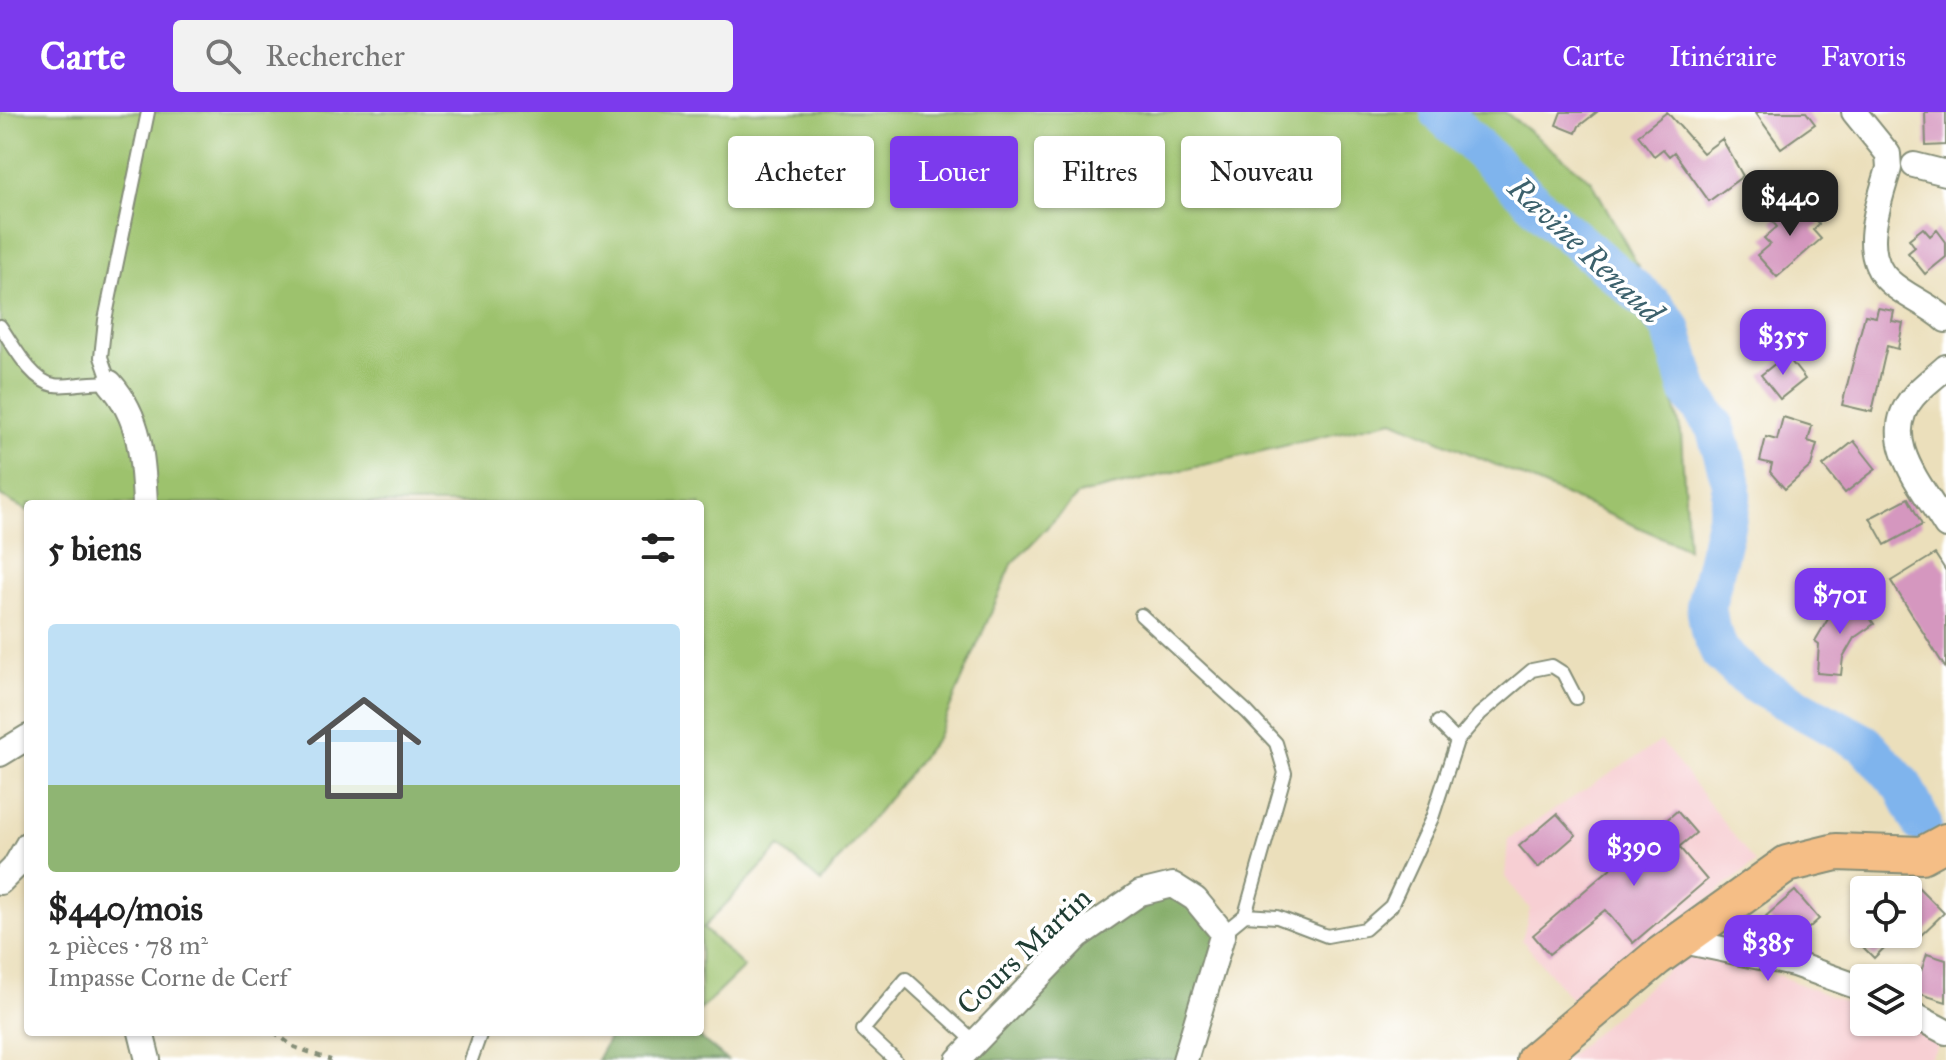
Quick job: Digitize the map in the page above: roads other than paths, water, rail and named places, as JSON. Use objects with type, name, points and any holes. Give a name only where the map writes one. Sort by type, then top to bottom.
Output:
[{"type":"main road","points":[[1535,1060],[1620,986],[1787,864],[1836,852],[1922,855],[1946,842]]},
{"type":"street","points":[[1854,112],[1888,154],[1889,168],[1872,245],[1876,264],[1888,281],[1931,306],[1946,320]]},
{"type":"street","points":[[1914,165],[1946,173]]},
{"type":"street","points":[[1946,367],[1913,396],[1897,422],[1901,452],[1946,526]]},
{"type":"street","points":[[110,383],[125,401],[141,442],[145,500]]},
{"type":"street","points":[[0,754],[24,739]]},
{"type":"street","points":[[0,882],[14,868],[24,851]]},
{"type":"street","name":"Cours Martin","points":[[966,1051],[1078,936],[1140,893],[1173,885],[1195,899],[1223,933]]},
{"type":"street","points":[[1185,1060],[1223,933]]},
{"type":"street","points":[[1683,941],[1794,964],[1850,984]]},
{"type":"street","points":[[1922,1019],[1946,1032]]},
{"type":"street","points":[[142,1036],[148,1060]]},
{"type":"lane","points":[[0,326],[36,375],[54,385],[91,380],[110,383],[101,357],[105,320],[148,112]]},
{"type":"lane","points":[[1141,615],[1247,712],[1276,743],[1285,773],[1245,915],[1223,933]]},
{"type":"lane","points":[[1245,915],[1277,917],[1327,936],[1365,929],[1391,906],[1432,818],[1457,741],[1480,714],[1532,670],[1552,666],[1563,673],[1576,698]]},
{"type":"lane","points":[[1438,722],[1457,741]]},
{"type":"lane","points":[[895,1060],[863,1030],[906,979],[966,1051]]},
{"type":"lane","points":[[471,1060],[480,1036]]},
{"type":"waterway","name":"Ravine Renaud","points":[[1440,112],[1558,225],[1654,306],[1671,328],[1690,392],[1715,427],[1731,480],[1731,500],[1706,606],[1710,630],[1720,652],[1752,682],[1865,744],[1903,786],[1922,824]]}]
